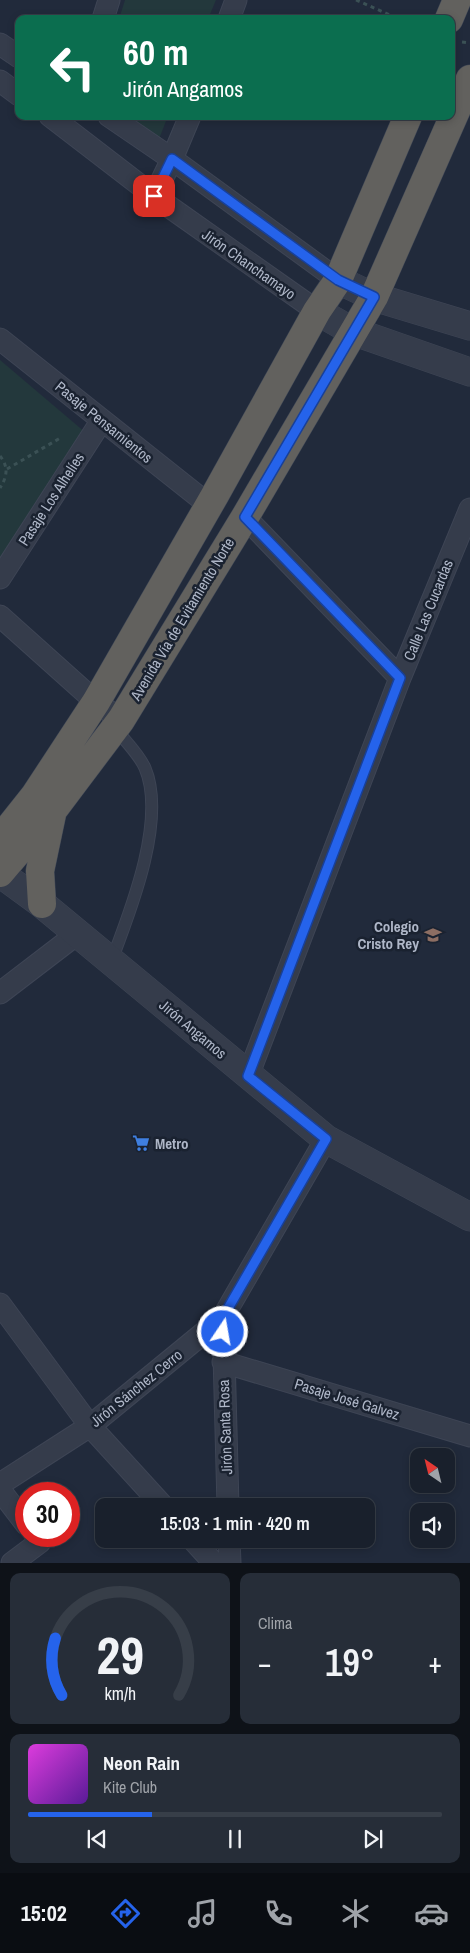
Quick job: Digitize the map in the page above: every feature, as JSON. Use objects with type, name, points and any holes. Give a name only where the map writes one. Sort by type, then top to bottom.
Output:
[{"type":"highway","points":[[451,15],[457,0]]},
{"type":"highway","name":"Avenida Vía de Evitamiento Norte","points":[[455,113],[470,79]]},
{"type":"highway","name":"Avenida Vía de Evitamiento Norte","points":[[1,874],[45,802],[96,702],[209,505],[316,311],[338,280],[406,120]]},
{"type":"highway","name":"Avenida Vía de Evitamiento Norte","points":[[0,839],[45,802],[118,724],[245,517],[352,331],[374,297],[452,120]]},
{"type":"highway","points":[[0,816],[45,802],[40,871],[42,904]]},
{"type":"street","points":[[104,15],[109,0]]},
{"type":"street","points":[[230,15],[236,0]]},
{"type":"street","points":[[0,44],[15,54]]},
{"type":"street","points":[[0,82],[15,92]]},
{"type":"street","name":"Jirón Chanchamayo","points":[[62,120],[154,196],[316,311],[352,331],[470,372]]},
{"type":"street","points":[[115,120],[172,159],[338,280],[374,297],[470,326]]},
{"type":"street","points":[[154,196],[188,120]]},
{"type":"street","name":"Pasaje Pensamientos","points":[[0,339],[209,505]]},
{"type":"street","name":"Pasaje Los Alhelíes","points":[[0,578],[100,418]]},
{"type":"street","name":"Calle Las Cucardas","points":[[248,1076],[400,678],[470,509]]},
{"type":"street","points":[[245,517],[400,678]]},
{"type":"street","points":[[0,616],[118,724]]},
{"type":"street","name":"Jirón Angamos","points":[[1,874],[42,904],[326,1139],[470,1217]]},
{"type":"street","points":[[0,993],[77,934]]},
{"type":"street","name":"Jirón Sánchez Cerro","points":[[0,1484],[90,1426],[223,1317],[326,1139]]},
{"type":"street","points":[[0,1304],[90,1426],[155,1498]]},
{"type":"street","name":"Jirón Santa Rosa","points":[[223,1317],[228,1498]]},
{"type":"street","name":"Pasaje José Galvez","points":[[223,1362],[470,1436]]},
{"type":"street","points":[[0,1490],[15,1510]]},
{"type":"street","points":[[12,1563],[33,1547]]},
{"type":"street","points":[[200,1548],[214,1563]]},
{"type":"street","points":[[229,1548],[230,1563]]},
{"type":"lane","points":[[111,962],[129,915],[147,851],[152,795],[145,768],[118,724]]},
{"type":"path","points":[[356,0],[390,15]]},
{"type":"path","points":[[7,469],[100,418]]},
{"type":"path","points":[[0,456],[7,469],[6,479],[0,488]]},
{"type":"green space","points":[[125,0],[216,0],[210,15],[120,15]]},
{"type":"green space","points":[[133,120],[166,120],[159,139]]},
{"type":"green space","points":[[0,360],[86,433],[0,564]]},
{"type":"place","name":"Colegio Cristo Rey","points":[[433,935]]},
{"type":"place","name":"Metro","points":[[141,1143]]},
{"type":"route","points":[[154,196],[172,159],[338,280],[374,297],[352,331],[245,517],[400,678],[248,1076],[326,1139],[223,1317],[223,1332]]}]
